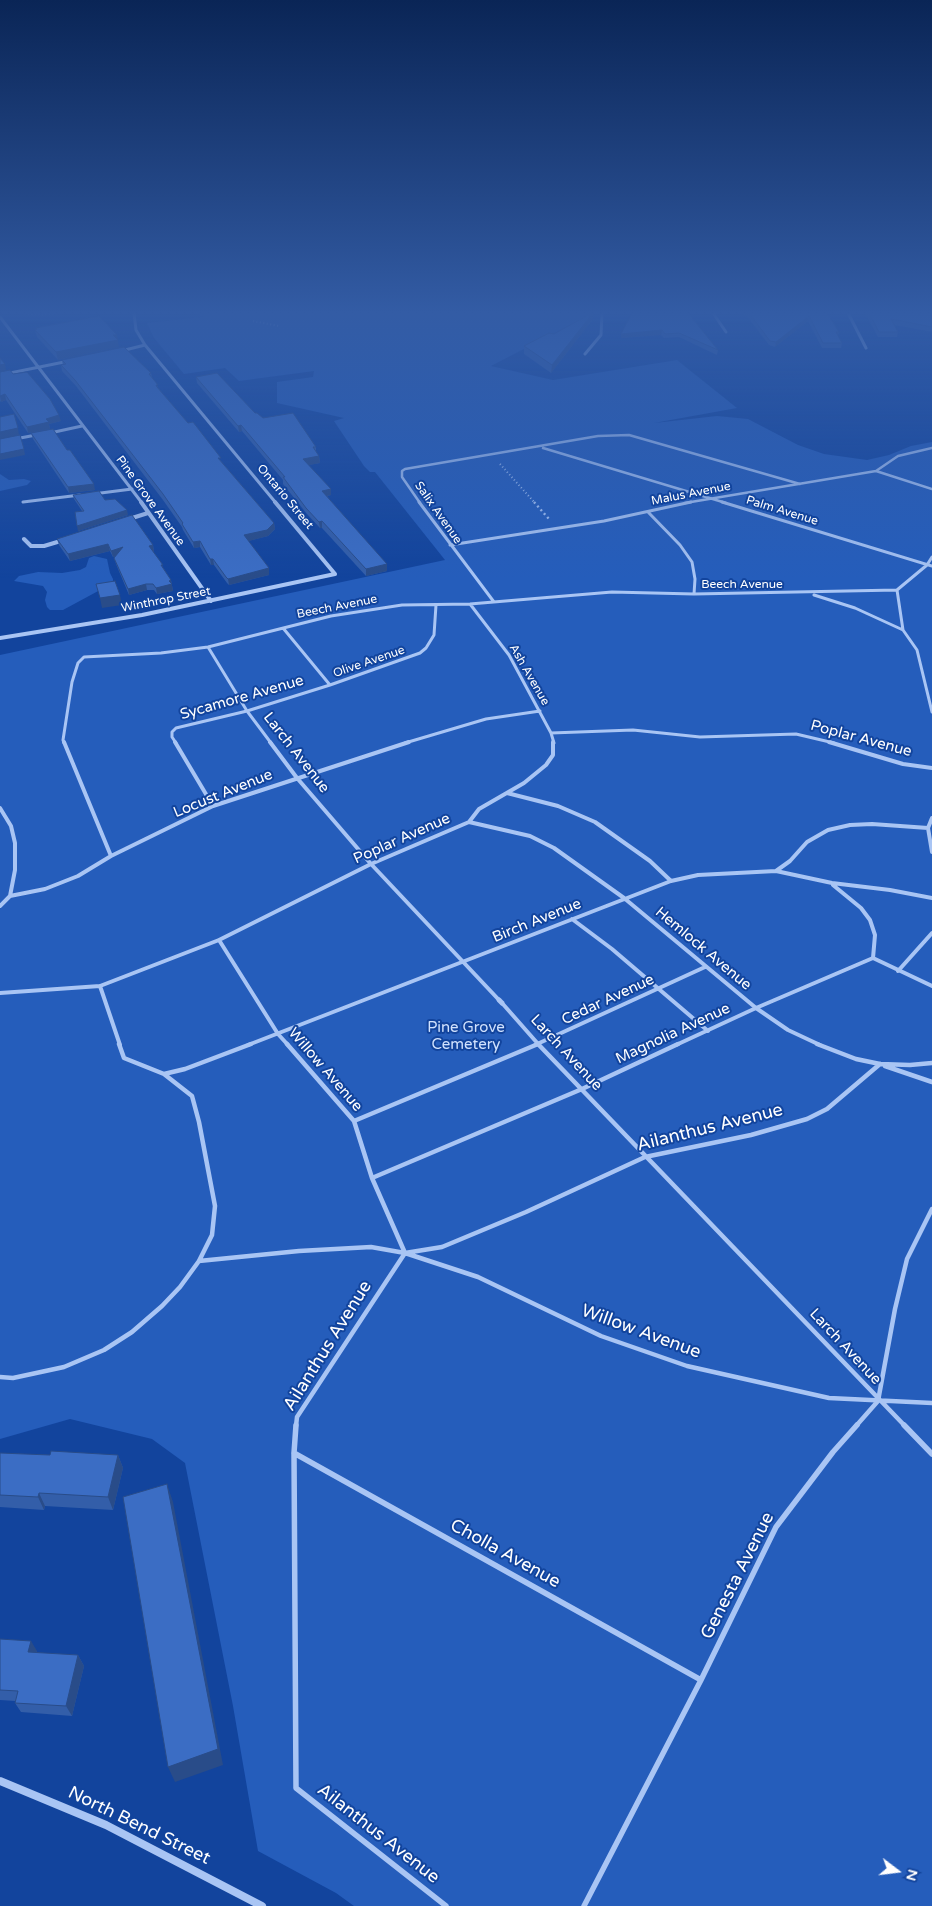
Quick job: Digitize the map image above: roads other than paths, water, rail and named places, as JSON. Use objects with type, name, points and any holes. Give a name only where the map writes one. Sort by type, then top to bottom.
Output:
[{"type":"street","name":"Pine Grove Avenue","points":[[64,402],[132,489],[211,601]]},
{"type":"street","name":"Ontario Street","points":[[192,402],[335,574]]},
{"type":"street","points":[[9,440],[82,426]]},
{"type":"street","points":[[23,502],[132,489]]},
{"type":"street","points":[[121,522],[148,513]]},
{"type":"street","points":[[24,539],[31,546],[46,545],[66,539]]},
{"type":"street","name":"Winthrop Street","points":[[0,638],[125,619],[335,574]]},
{"type":"street","name":"North Bend Street","points":[[0,1781],[106,1825],[262,1906]]},
{"type":"lane","name":"Salix Avenue","points":[[494,602],[450,545],[402,477],[402,472],[405,469],[598,436],[629,435],[800,484]]},
{"type":"lane","name":"Palm Avenue","points":[[540,447],[932,566]]},
{"type":"lane","name":"Malus Avenue","points":[[450,545],[556,529],[710,498],[876,471],[898,456],[932,448]]},
{"type":"lane","points":[[876,471],[932,489]]},
{"type":"lane","points":[[648,512],[680,545],[692,562],[695,579],[694,594]]},
{"type":"lane","points":[[932,557],[927,565],[897,590],[903,630],[917,650],[930,694],[932,712]]},
{"type":"lane","name":"Beech Avenue","points":[[111,856],[63,740],[72,682],[78,663],[84,658],[161,653],[208,647],[369,609],[402,605],[470,604],[612,592],[694,594],[897,590]]},
{"type":"lane","name":"Beech Avenue","points":[[809,593],[854,608],[903,630]]},
{"type":"lane","name":"Olive Avenue","points":[[330,685],[420,653],[426,648],[434,635],[436,604]]},
{"type":"lane","name":"Ash Avenue","points":[[470,604],[510,654],[551,733]]},
{"type":"lane","name":"Sycamore Avenue","points":[[213,806],[172,737],[172,732],[176,728],[192,723],[247,711],[330,685],[283,628]]},
{"type":"lane","name":"Larch Avenue","points":[[208,647],[247,711],[297,778],[371,864],[462,963],[501,1001],[538,1044],[878,1400],[932,1454]]},
{"type":"lane","name":"Locust Avenue","points":[[10,896],[45,889],[78,876],[111,856],[213,806],[458,726],[486,719],[540,711]]},
{"type":"lane","name":"Poplar Avenue","points":[[0,993],[100,986],[219,940],[371,864],[469,822],[479,809],[507,794],[546,765],[553,754],[554,744],[551,733],[633,730],[700,737],[796,734],[903,764],[932,768]]},
{"type":"lane","points":[[507,794],[558,806],[594,822],[650,861],[671,881]]},
{"type":"lane","points":[[0,808],[11,826],[15,843],[15,870],[10,896],[0,906]]},
{"type":"lane","points":[[932,818],[928,828],[932,852]]},
{"type":"lane","name":"Hemlock Avenue","points":[[469,822],[530,836],[554,848],[624,898],[705,967],[756,1008],[788,1030],[819,1046],[856,1059],[880,1064],[910,1065],[932,1063]]},
{"type":"lane","points":[[776,871],[790,861],[807,842],[828,830],[850,825],[872,824],[928,828]]},
{"type":"lane","name":"Birch Avenue","points":[[164,1074],[185,1069],[278,1034],[671,881],[698,875],[776,871],[832,883],[890,890],[932,898]]},
{"type":"lane","points":[[832,883],[861,908],[870,920],[875,936],[873,958],[932,986]]},
{"type":"lane","points":[[572,918],[612,948],[657,990],[708,1031]]},
{"type":"lane","points":[[898,971],[932,933]]},
{"type":"lane","name":"Willow Avenue","points":[[219,940],[278,1034],[354,1121],[372,1178],[405,1253]]},
{"type":"lane","name":"Magnolia Avenue","points":[[372,1178],[582,1089],[756,1008],[873,958]]},
{"type":"lane","name":"Cedar Avenue","points":[[354,1121],[538,1044],[705,967]]},
{"type":"lane","points":[[0,1378],[13,1378],[64,1367],[104,1350],[132,1332],[162,1306],[199,1262],[212,1235],[216,1206],[192,1096],[164,1074],[124,1058],[100,986]]},
{"type":"lane","points":[[880,1064],[932,1082]]},
{"type":"lane","name":"Ailanthus Avenue","points":[[446,1906],[296,1788],[294,1453],[297,1417],[405,1253],[442,1247],[526,1212],[646,1157],[751,1135],[807,1119],[827,1109],[880,1064]]},
{"type":"lane","points":[[878,1400],[895,1309],[908,1259],[926,1218],[932,1209]]},
{"type":"lane","name":"Willow Avenue","points":[[199,1262],[299,1250],[371,1247],[405,1253],[478,1277],[602,1336],[687,1366],[830,1398],[932,1403]]},
{"type":"lane","name":"Genesta Avenue","points":[[584,1906],[701,1680],[776,1527],[833,1452],[878,1400]]},
{"type":"lane","name":"Cholla Avenue","points":[[294,1453],[701,1680]]},
{"type":"park label","name":"Pine Grove Cemetery","points":[[466,1036]]}]
